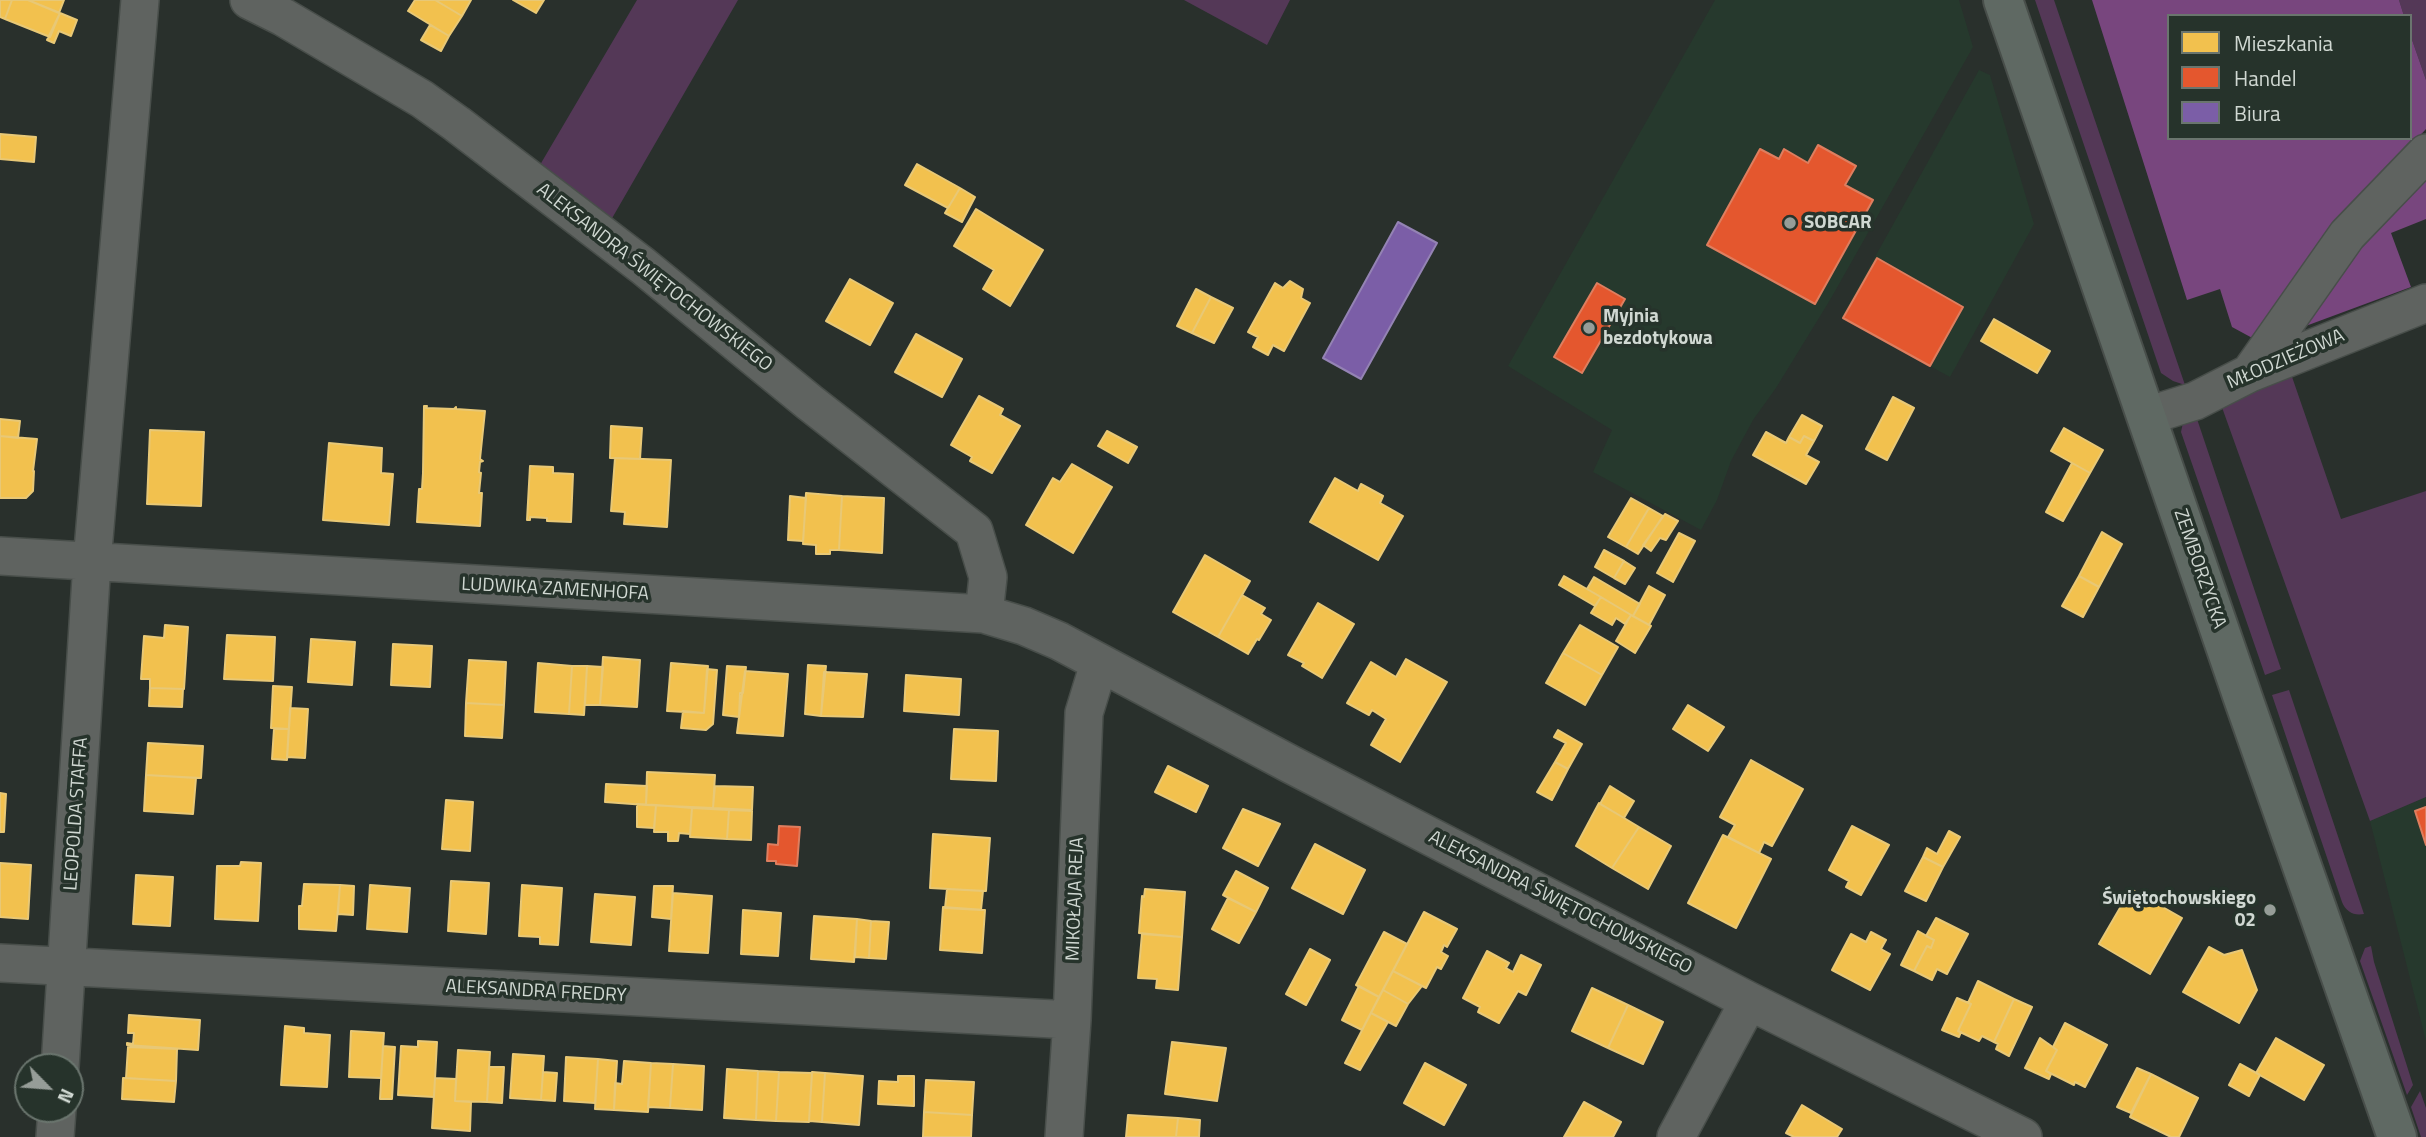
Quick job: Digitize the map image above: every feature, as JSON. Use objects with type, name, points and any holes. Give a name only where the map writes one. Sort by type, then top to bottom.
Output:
[{"type":"street","name":"LEOPOLDA STAFFA","points":[[61,1053],[92,562],[140,0]]},
{"type":"street","name":"ALEKSANDRA ŚWIĘTOCHOWSKIEGO","points":[[249,0],[283,17],[422,99],[457,124],[643,266],[820,411],[974,531],[988,577],[984,614]]},
{"type":"street","name":"ZEMBORZYCKA","points":[[2003,0],[2397,1137]]},
{"type":"street","points":[[2250,373],[2347,235],[2426,153]]},
{"type":"street","name":"MŁODZIEŻOWA","points":[[2147,416],[2195,401],[2250,373],[2426,303]]},
{"type":"street","name":"LUDWIKA ZAMENHOFA","points":[[0,556],[984,614],[1048,636],[1099,664]]},
{"type":"street","name":"ALEKSANDRA ŚWIĘTOCHOWSKIEGO","points":[[1099,664],[1749,1001],[2023,1137]]},
{"type":"street","name":"MIKOŁAJA REJA","points":[[1064,1137],[1072,1020],[1084,713],[1099,664]]},
{"type":"street","name":"ALEKSANDRA FREDRY","points":[[0,963],[1072,1020]]},
{"type":"street","points":[[1676,1137],[1749,1001]]},
{"type":"shaded area","points":[[637,0],[738,0],[611,220],[537,170]]},
{"type":"shaded area","points":[[1184,0],[1290,0],[1267,45]]},
{"type":"shaded area","points":[[1715,0],[1959,0],[1973,47],[1830,300],[1753,420],[1731,461],[1717,500],[1701,530],[1593,472],[1612,430],[1508,366]]},
{"type":"shaded area","points":[[2035,0],[2054,0],[2185,385],[2161,373]]},
{"type":"shaded area","points":[[2092,0],[2399,0],[2403,14],[2167,14],[2167,140],[2412,140],[2412,40],[2426,80],[2426,129],[2338,223],[2256,340],[2232,327],[2220,289],[2187,300]]},
{"type":"shaded area","points":[[2399,0],[2426,0],[2426,80],[2412,40],[2412,14],[2403,14]]},
{"type":"shaded area","points":[[1979,70],[1990,75],[2034,224],[1950,377],[1841,318]]},
{"type":"shaded area","points":[[2426,179],[2426,219],[2391,233],[2411,287],[2303,327],[2367,238]]},
{"type":"shaded area","points":[[2290,371],[2341,519],[2426,491],[2426,797],[2370,821],[2219,399]]},
{"type":"shaded area","points":[[2194,410],[2281,669],[2265,675],[2181,432],[2184,418]]},
{"type":"shaded area","points":[[2289,690],[2364,914],[2351,912],[2342,902],[2272,695]]},
{"type":"shaded area","points":[[2426,797],[2426,1041],[2370,821]]},
{"type":"shaded area","points":[[2371,946],[2413,1085],[2407,1095],[2360,961],[2365,948]]},
{"type":"shaded area","points":[[2420,1091],[2426,1108],[2426,1137],[2421,1137],[2411,1107]]},
{"type":"building: Mieszkania","points":[[0,0],[12,0],[5,19],[0,17]]},
{"type":"building: Mieszkania","points":[[12,0],[28,0],[60,13],[50,37],[5,19]]},
{"type":"building: Mieszkania","points":[[28,0],[64,0],[59,13]]},
{"type":"building: Mieszkania","points":[[415,0],[435,0],[462,16],[449,36],[408,11]]},
{"type":"building: Mieszkania","points":[[435,0],[471,0],[462,16]]},
{"type":"building: Mieszkania","points":[[513,0],[544,0],[536,13]]},
{"type":"building: Mieszkania","points":[[60,13],[77,20],[71,36],[59,31],[54,43],[47,40]]},
{"type":"building: Mieszkania","points":[[430,25],[449,36],[441,51],[421,40]]},
{"type":"building: Mieszkania","points":[[0,134],[36,137],[34,162],[0,159]]},
{"type":"building: Mieszkania","points":[[917,164],[960,188],[948,208],[905,185]]},
{"type":"building: Mieszkania","points":[[960,188],[975,197],[962,222],[945,213]]},
{"type":"building: Mieszkania","points":[[976,209],[1043,250],[1010,306],[983,289],[994,270],[954,246]]},
{"type":"building: Mieszkania","points":[[850,279],[893,303],[870,345],[826,321]]},
{"type":"building: Mieszkania","points":[[1290,281],[1303,289],[1301,298],[1310,303],[1284,351],[1273,345],[1268,355],[1253,347],[1258,337],[1248,332],[1275,283],[1283,288]]},
{"type":"building: Mieszkania","points":[[1196,289],[1211,297],[1192,333],[1177,326]]},
{"type":"building: Mieszkania","points":[[1211,297],[1233,308],[1214,343],[1192,333]]},
{"type":"building: Mieszkania","points":[[1994,319],[2050,351],[2037,373],[1981,341]]},
{"type":"building: Mieszkania","points":[[916,334],[962,359],[942,397],[895,372]]},
{"type":"building: Mieszkania","points":[[979,396],[1003,409],[1000,415],[1020,426],[992,473],[970,461],[972,457],[951,445]]},
{"type":"building: Mieszkania","points":[[1893,397],[1914,408],[1887,460],[1866,449]]},
{"type":"building: Mieszkania","points":[[424,406],[485,411],[480,459],[483,461],[480,462],[479,472],[479,493],[482,493],[480,526],[417,522],[423,473]]},
{"type":"building: Mieszkania","points":[[1802,415],[1822,426],[1814,441],[1804,436],[1800,443],[1789,437]]},
{"type":"building: Mieszkania","points":[[0,419],[20,421],[18,438],[0,436]]},
{"type":"building: Mieszkania","points":[[611,426],[642,428],[640,459],[610,458]]},
{"type":"building: Mieszkania","points":[[2064,428],[2103,450],[2090,473],[2051,451]]},
{"type":"building: Mieszkania","points":[[150,430],[204,432],[201,506],[147,504]]},
{"type":"building: Mieszkania","points":[[1107,431],[1137,447],[1128,463],[1098,446]]},
{"type":"building: Mieszkania","points":[[1766,432],[1786,443],[1789,437],[1800,443],[1804,436],[1814,441],[1806,455],[1819,462],[1806,484],[1753,455]]},
{"type":"building: Mieszkania","points":[[0,436],[37,439],[33,491],[26,498],[0,498]]},
{"type":"building: Mieszkania","points":[[329,443],[382,448],[381,473],[393,474],[389,525],[323,520]]},
{"type":"building: Mieszkania","points":[[615,458],[671,460],[667,527],[624,524],[625,512],[611,511]]},
{"type":"building: Mieszkania","points":[[2072,463],[2090,473],[2063,521],[2046,512]]},
{"type":"building: Mieszkania","points":[[1072,464],[1112,487],[1073,553],[1026,525],[1053,478],[1060,482]]},
{"type":"building: Mieszkania","points":[[530,466],[553,467],[553,473],[573,474],[571,522],[530,517],[530,520],[527,520]]},
{"type":"building: Mieszkania","points":[[1335,478],[1358,491],[1361,484],[1383,496],[1380,503],[1403,516],[1378,560],[1310,522]]},
{"type":"building: Mieszkania","points":[[806,493],[842,496],[839,550],[830,550],[830,554],[816,554],[816,545],[803,544]]},
{"type":"building: Mieszkania","points":[[790,496],[806,498],[803,541],[788,540]]},
{"type":"building: Mieszkania","points":[[842,496],[884,498],[882,553],[839,550]]},
{"type":"building: Mieszkania","points":[[1631,498],[1649,508],[1626,547],[1608,537]]},
{"type":"building: Mieszkania","points":[[1649,508],[1663,516],[1638,554],[1626,547]]},
{"type":"building: Mieszkania","points":[[1665,514],[1678,521],[1666,540],[1660,538],[1651,551],[1643,545]]},
{"type":"building: Mieszkania","points":[[2102,532],[2122,544],[2099,587],[2079,576]]},
{"type":"building: Mieszkania","points":[[1679,533],[1695,541],[1673,582],[1657,573]]},
{"type":"building: Mieszkania","points":[[1604,550],[1624,561],[1614,578],[1595,567]]},
{"type":"building: Mieszkania","points":[[1205,555],[1250,581],[1218,637],[1173,612]]},
{"type":"building: Mieszkania","points":[[1624,561],[1635,568],[1625,584],[1614,578]]},
{"type":"building: Mieszkania","points":[[1564,576],[1601,597],[1595,606],[1559,585]]},
{"type":"building: Mieszkania","points":[[2079,576],[2099,587],[2083,617],[2062,606]]},
{"type":"building: Mieszkania","points":[[1594,577],[1640,604],[1633,616],[1587,589]]},
{"type":"building: Mieszkania","points":[[1649,586],[1665,595],[1649,625],[1633,616]]},
{"type":"building: Mieszkania","points":[[1242,595],[1265,608],[1261,614],[1271,620],[1248,654],[1218,637]]},
{"type":"building: Mieszkania","points":[[1601,597],[1631,615],[1625,624],[1616,618],[1612,625],[1591,613]]},
{"type":"building: Mieszkania","points":[[1318,603],[1354,624],[1322,678],[1302,666],[1304,663],[1288,655]]},
{"type":"building: Mieszkania","points":[[1631,615],[1651,626],[1635,653],[1616,641]]},
{"type":"building: Mieszkania","points":[[165,625],[188,627],[184,689],[150,688],[150,679],[141,679],[144,636],[164,638]]},
{"type":"building: Mieszkania","points":[[1580,625],[1618,647],[1602,675],[1563,653]]},
{"type":"building: Mieszkania","points":[[227,635],[275,637],[273,681],[224,679]]},
{"type":"building: Mieszkania","points":[[311,639],[355,642],[352,685],[308,682]]},
{"type":"building: Mieszkania","points":[[393,644],[432,646],[430,687],[391,685]]},
{"type":"building: Mieszkania","points":[[1563,653],[1602,675],[1585,705],[1546,683]]},
{"type":"building: Mieszkania","points":[[603,657],[640,660],[637,707],[600,705]]},
{"type":"building: Mieszkania","points":[[1406,659],[1447,682],[1400,762],[1371,745],[1386,719],[1372,710],[1369,715],[1347,703],[1371,662],[1396,677]]},
{"type":"building: Mieszkania","points":[[469,660],[506,662],[504,705],[466,703]]},
{"type":"building: Mieszkania","points":[[538,663],[572,666],[569,714],[535,712]]},
{"type":"building: Mieszkania","points":[[671,663],[708,666],[704,713],[667,711]]},
{"type":"building: Mieszkania","points":[[808,665],[826,666],[821,716],[805,714]]},
{"type":"building: Mieszkania","points":[[572,666],[587,666],[584,715],[569,714]]},
{"type":"building: Mieszkania","points":[[587,666],[603,667],[600,705],[585,705]]},
{"type":"building: Mieszkania","points":[[727,666],[746,667],[743,693],[740,693],[739,717],[723,715]]},
{"type":"building: Mieszkania","points":[[707,669],[717,670],[713,724],[706,730],[681,728],[683,711],[704,713]]},
{"type":"building: Mieszkania","points":[[745,671],[788,674],[783,736],[737,733]]},
{"type":"building: Mieszkania","points":[[824,672],[867,674],[863,717],[821,716]]},
{"type":"building: Mieszkania","points":[[906,675],[961,679],[959,715],[904,711]]},
{"type":"building: Mieszkania","points":[[273,686],[292,687],[289,729],[271,728]]},
{"type":"building: Mieszkania","points":[[150,688],[183,689],[182,707],[149,706]]},
{"type":"building: Mieszkania","points":[[466,703],[504,705],[502,738],[465,736]]},
{"type":"building: Mieszkania","points":[[1688,705],[1724,727],[1708,751],[1673,729]]},
{"type":"building: Mieszkania","points":[[290,708],[308,709],[305,758],[287,757]]},
{"type":"building: Mieszkania","points":[[274,729],[289,729],[287,760],[272,759]]},
{"type":"building: Mieszkania","points":[[954,729],[998,731],[996,781],[951,779]]},
{"type":"building: Mieszkania","points":[[1558,730],[1582,744],[1568,769],[1555,762],[1566,743],[1554,737]]},
{"type":"building: Mieszkania","points":[[148,743],[203,746],[201,778],[146,775]]},
{"type":"building: Mieszkania","points":[[1751,760],[1803,789],[1772,846],[1764,842],[1759,853],[1728,837],[1735,825],[1720,817]]},
{"type":"building: Mieszkania","points":[[1555,762],[1568,769],[1552,800],[1537,792]]},
{"type":"building: Mieszkania","points":[[1168,766],[1208,786],[1196,812],[1155,792]]},
{"type":"building: Mieszkania","points":[[647,772],[715,775],[713,808],[646,805]]},
{"type":"building: Mieszkania","points":[[146,775],[196,778],[193,814],[144,811]]},
{"type":"building: Mieszkania","points":[[606,784],[647,786],[646,805],[605,802]]},
{"type":"building: Mieszkania","points":[[715,786],[753,787],[752,810],[713,808]]},
{"type":"building: Mieszkania","points":[[1610,786],[1634,801],[1624,818],[1600,804]]},
{"type":"building: Mieszkania","points":[[0,793],[6,794],[4,832],[0,832]]},
{"type":"building: Mieszkania","points":[[446,800],[473,802],[470,851],[442,849]]},
{"type":"building: Mieszkania","points":[[1599,803],[1639,827],[1612,868],[1576,846]]},
{"type":"building: Mieszkania","points":[[637,804],[656,805],[654,828],[637,827]]},
{"type":"building: Mieszkania","points":[[656,805],[692,808],[690,834],[679,833],[678,841],[668,841],[668,832],[654,832]]},
{"type":"building: Mieszkania","points":[[692,808],[729,810],[727,839],[690,837]]},
{"type":"building: Mieszkania","points":[[1243,809],[1280,824],[1258,866],[1223,848]]},
{"type":"building: Mieszkania","points":[[729,810],[752,811],[751,840],[727,839]]},
{"type":"building: Mieszkania","points":[[1852,826],[1889,845],[1861,895],[1846,887],[1849,881],[1829,870]]},
{"type":"building: Mieszkania","points":[[1639,827],[1671,846],[1648,889],[1612,868]]},
{"type":"building: Mieszkania","points":[[1949,831],[1960,837],[1943,867],[1923,857],[1927,848],[1937,854]]},
{"type":"building: Mieszkania","points":[[933,834],[990,838],[986,891],[930,888]]},
{"type":"building: Mieszkania","points":[[1723,835],[1771,859],[1736,928],[1688,903]]},
{"type":"building: Mieszkania","points":[[1315,844],[1365,870],[1343,914],[1292,888]]},
{"type":"building: Mieszkania","points":[[1923,857],[1943,867],[1926,901],[1905,891]]},
{"type":"building: Mieszkania","points":[[241,862],[261,863],[258,921],[215,919],[217,866],[240,866]]},
{"type":"building: Mieszkania","points":[[0,863],[31,865],[28,919],[0,917]]},
{"type":"building: Mieszkania","points":[[1236,871],[1268,888],[1256,912],[1223,895]]},
{"type":"building: Mieszkania","points":[[136,875],[173,877],[170,926],[133,924]]},
{"type":"building: Mieszkania","points":[[451,881],[489,883],[486,934],[448,931]]},
{"type":"building: Mieszkania","points":[[304,884],[340,885],[336,931],[299,929],[299,906],[302,906]]},
{"type":"building: Mieszkania","points":[[340,885],[354,886],[353,915],[338,914]]},
{"type":"building: Mieszkania","points":[[370,885],[410,888],[407,932],[367,929]]},
{"type":"building: Mieszkania","points":[[522,885],[562,888],[558,945],[540,944],[540,937],[519,936]]},
{"type":"building: Mieszkania","points":[[654,886],[673,886],[671,919],[652,917]]},
{"type":"building: Mieszkania","points":[[947,889],[983,891],[981,910],[945,908]]},
{"type":"building: Mieszkania","points":[[1145,889],[1185,892],[1182,937],[1139,933]]},
{"type":"building: Mieszkania","points":[[2131,889],[2182,918],[2150,974],[2099,944]]},
{"type":"building: Mieszkania","points":[[673,893],[712,896],[708,953],[669,951]]},
{"type":"building: Mieszkania","points":[[595,894],[635,897],[631,945],[591,942]]},
{"type":"building: Mieszkania","points":[[1228,898],[1256,912],[1239,943],[1212,929]]},
{"type":"building: Mieszkania","points":[[943,907],[985,910],[982,953],[940,950]]},
{"type":"building: Mieszkania","points":[[743,910],[781,913],[778,956],[741,954]]},
{"type":"building: Mieszkania","points":[[1424,912],[1457,929],[1441,952],[1448,956],[1441,969],[1437,967],[1426,988],[1393,971]]},
{"type":"building: Mieszkania","points":[[814,916],[857,919],[854,962],[811,959]]},
{"type":"building: Mieszkania","points":[[1936,918],[1968,934],[1947,974],[1937,969],[1932,980],[1914,971],[1927,946],[1931,948],[1934,940],[1926,936]]},
{"type":"building: Mieszkania","points":[[857,919],[871,921],[869,958],[855,957]]},
{"type":"building: Mieszkania","points":[[871,921],[889,922],[886,959],[869,958]]},
{"type":"building: Mieszkania","points":[[1918,931],[1934,940],[1931,948],[1927,946],[1914,971],[1901,965]]},
{"type":"building: Mieszkania","points":[[1384,932],[1407,944],[1379,997],[1356,985]]},
{"type":"building: Mieszkania","points":[[1871,932],[1886,940],[1881,949],[1890,954],[1870,990],[1832,970],[1851,934],[1866,942]]},
{"type":"building: Mieszkania","points":[[1142,934],[1182,937],[1178,990],[1156,988],[1157,979],[1138,978]]},
{"type":"building: Mieszkania","points":[[2209,947],[2224,955],[2242,950],[2257,990],[2239,1023],[2183,992]]},
{"type":"building: Mieszkania","points":[[1310,949],[1330,960],[1306,1005],[1286,994]]},
{"type":"building: Mieszkania","points":[[1487,951],[1509,963],[1506,968],[1513,972],[1521,955],[1541,965],[1526,995],[1518,991],[1499,1023],[1478,1012],[1480,1007],[1463,998]]},
{"type":"building: Mieszkania","points":[[1393,971],[1422,986],[1408,1004],[1383,990]]},
{"type":"building: Mieszkania","points":[[1978,981],[2014,999],[1994,1042],[1982,1036],[1979,1041],[1958,1031]]},
{"type":"building: Mieszkania","points":[[1359,986],[1379,997],[1362,1030],[1342,1020]]},
{"type":"building: Mieszkania","points":[[1592,988],[1628,1005],[1608,1048],[1572,1031]]},
{"type":"building: Mieszkania","points":[[1383,990],[1408,1004],[1396,1026],[1371,1013]]},
{"type":"building: Mieszkania","points":[[1957,998],[1971,1004],[1958,1031],[1961,1032],[1959,1037],[1942,1030]]},
{"type":"building: Mieszkania","points":[[2014,999],[2032,1007],[2009,1056],[1996,1049],[1998,1044],[1994,1042]]},
{"type":"building: Mieszkania","points":[[1628,1005],[1663,1022],[1643,1064],[1608,1048]]},
{"type":"building: Mieszkania","points":[[1371,1013],[1388,1022],[1360,1070],[1345,1063]]},
{"type":"building: Mieszkania","points":[[129,1015],[200,1020],[198,1050],[127,1045],[133,1044],[134,1033],[128,1033]]},
{"type":"building: Mieszkania","points":[[2065,1023],[2107,1045],[2085,1087],[2075,1082],[2074,1085],[2046,1071],[2057,1050],[2053,1047]]},
{"type":"building: Mieszkania","points":[[285,1026],[304,1028],[304,1033],[330,1035],[327,1087],[281,1085]]},
{"type":"building: Mieszkania","points":[[351,1031],[384,1033],[381,1078],[349,1077]]},
{"type":"building: Mieszkania","points":[[2040,1038],[2057,1050],[2046,1071],[2051,1074],[2049,1079],[2025,1068]]},
{"type":"building: Mieszkania","points":[[2276,1038],[2324,1065],[2304,1100],[2256,1073]]},
{"type":"building: Mieszkania","points":[[418,1041],[437,1042],[434,1097],[398,1095],[401,1046],[418,1047]]},
{"type":"building: Mieszkania","points":[[1172,1042],[1226,1048],[1217,1101],[1165,1094]]},
{"type":"building: Mieszkania","points":[[383,1046],[395,1047],[392,1099],[380,1099]]},
{"type":"building: Mieszkania","points":[[128,1047],[177,1049],[176,1081],[126,1078]]},
{"type":"building: Mieszkania","points":[[458,1050],[490,1052],[487,1102],[455,1101]]},
{"type":"building: Mieszkania","points":[[513,1054],[544,1056],[541,1100],[510,1098]]},
{"type":"building: Mieszkania","points":[[566,1057],[598,1059],[595,1103],[564,1101]]},
{"type":"building: Mieszkania","points":[[598,1059],[617,1061],[614,1110],[595,1109]]},
{"type":"building: Mieszkania","points":[[624,1061],[651,1063],[648,1112],[614,1110],[615,1083],[622,1084]]},
{"type":"building: Mieszkania","points":[[651,1063],[673,1064],[670,1108],[648,1107]]},
{"type":"building: Mieszkania","points":[[1425,1063],[1466,1085],[1444,1125],[1404,1103]]},
{"type":"building: Mieszkania","points":[[673,1064],[704,1066],[702,1110],[670,1108]]},
{"type":"building: Mieszkania","points":[[2240,1064],[2260,1075],[2249,1096],[2229,1085]]},
{"type":"building: Mieszkania","points":[[489,1067],[504,1067],[502,1103],[487,1102]]},
{"type":"building: Mieszkania","points":[[2137,1068],[2151,1074],[2131,1113],[2117,1107]]},
{"type":"building: Mieszkania","points":[[727,1069],[758,1071],[756,1120],[724,1118]]},
{"type":"building: Mieszkania","points":[[758,1071],[779,1072],[776,1121],[756,1120]]},
{"type":"building: Mieszkania","points":[[543,1072],[557,1073],[555,1101],[541,1100]]},
{"type":"building: Mieszkania","points":[[779,1072],[812,1073],[809,1122],[776,1121]]},
{"type":"building: Mieszkania","points":[[812,1072],[825,1073],[822,1122],[809,1121]]},
{"type":"building: Mieszkania","points":[[825,1073],[863,1076],[859,1125],[822,1122]]},
{"type":"building: Mieszkania","points":[[2151,1074],[2198,1098],[2179,1137],[2171,1137],[2130,1117]]},
{"type":"building: Mieszkania","points":[[898,1076],[914,1076],[914,1106],[878,1104],[879,1081],[898,1082]]},
{"type":"building: Mieszkania","points":[[123,1078],[176,1081],[174,1102],[122,1099]]},
{"type":"building: Mieszkania","points":[[435,1078],[456,1079],[455,1101],[471,1102],[470,1131],[432,1128]]},
{"type":"building: Mieszkania","points":[[926,1080],[974,1082],[972,1115],[924,1112]]},
{"type":"building: Mieszkania","points":[[1584,1102],[1621,1122],[1613,1137],[1564,1137]]},
{"type":"building: Mieszkania","points":[[1802,1105],[1842,1129],[1837,1137],[1794,1137],[1786,1133]]},
{"type":"building: Mieszkania","points":[[924,1112],[972,1115],[971,1137],[923,1137]]},
{"type":"building: Mieszkania","points":[[1128,1115],[1178,1118],[1176,1137],[1126,1137]]},
{"type":"building: Mieszkania","points":[[1178,1118],[1200,1120],[1199,1137],[1176,1137]]},
{"type":"building: Handel","name":"SOBCAR","points":[[1818,145],[1856,166],[1845,185],[1873,200],[1815,304],[1707,245],[1760,149],[1779,159],[1784,149],[1808,163]]},
{"type":"building: Handel","points":[[1877,258],[1963,307],[1930,366],[1843,318]]},
{"type":"building: Handel","name":"Myjnia bezdotykowa","points":[[1597,283],[1625,299],[1582,373],[1554,357]]},
{"type":"building: Handel","points":[[2426,807],[2426,845],[2415,811]]},
{"type":"building: Handel","points":[[779,826],[800,827],[797,866],[767,861],[768,844],[778,845]]},
{"type":"building: Biura","points":[[1398,222],[1437,243],[1361,379],[1323,358]]},
{"type":"place","name":"SOBCAR","points":[[1790,223]]},
{"type":"place","name":"Myjnia bezdotykowa","points":[[1589,328]]},
{"type":"place","name":"Świętochowskiego 02","points":[[2270,910]]}]
